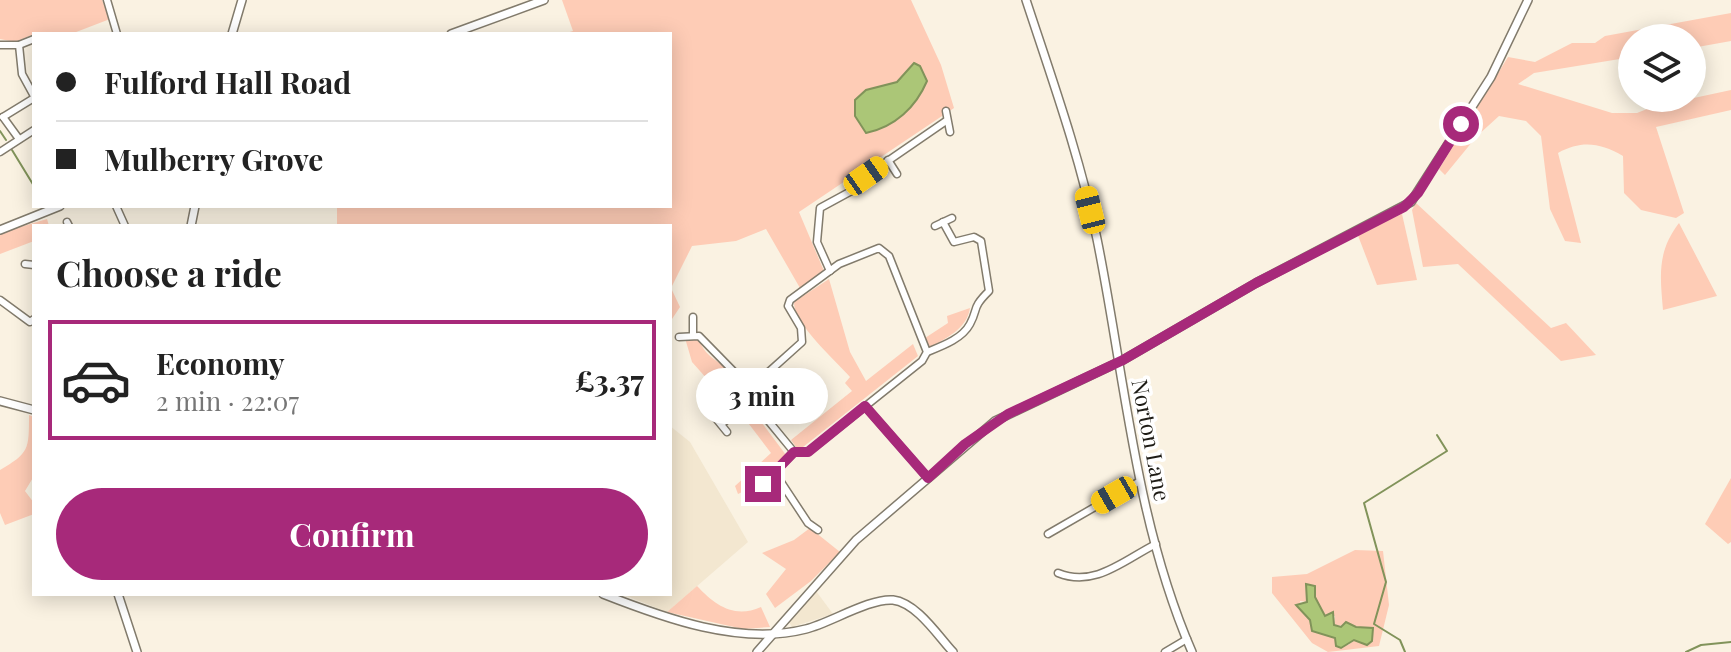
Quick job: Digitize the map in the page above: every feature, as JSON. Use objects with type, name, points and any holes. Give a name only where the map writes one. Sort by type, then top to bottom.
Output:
[{"type":"street","points":[[107,0],[116,32]]},
{"type":"street","points":[[233,32],[242,0]]},
{"type":"street","points":[[456,32],[544,0]]},
{"type":"street","name":"Norton Lane","points":[[1026,0],[1083,181],[1140,481],[1156,544],[1192,652]]},
{"type":"street","points":[[757,652],[856,540],[995,421],[1119,362],[1256,283],[1411,202],[1491,77],[1528,0]]},
{"type":"street","points":[[0,45],[19,45],[32,40]]},
{"type":"street","points":[[19,45],[22,74],[32,93]]},
{"type":"street","points":[[19,139],[2,116],[32,98]]},
{"type":"street","points":[[946,111],[950,132]]},
{"type":"street","points":[[830,271],[817,242],[820,208],[855,189],[888,160],[946,121]]},
{"type":"street","points":[[0,152],[32,131]]},
{"type":"street","points":[[888,160],[897,174]]},
{"type":"street","points":[[0,230],[55,208]]},
{"type":"street","points":[[935,226],[952,218]]},
{"type":"street","points":[[763,484],[794,452],[808,452],[922,361],[927,352],[965,331],[971,322],[974,306],[989,291],[981,241],[974,237],[957,243],[951,240],[943,222]]},
{"type":"street","points":[[753,386],[802,342],[802,332],[790,313],[790,300],[830,271],[879,248],[884,250],[927,352]]},
{"type":"street","points":[[25,264],[32,265]]},
{"type":"street","points":[[0,300],[32,320]]},
{"type":"street","points":[[693,317],[693,334]]},
{"type":"street","points":[[693,334],[735,369],[745,383],[753,386]]},
{"type":"street","points":[[679,337],[693,334]]},
{"type":"street","points":[[753,386],[754,400],[794,452]]},
{"type":"street","points":[[721,424],[754,400]]},
{"type":"street","points":[[0,401],[32,409]]},
{"type":"street","points":[[865,406],[928,478]]},
{"type":"street","points":[[714,416],[727,432]]},
{"type":"street","points":[[775,473],[808,523],[818,530]]},
{"type":"street","points":[[1048,534],[1140,481]]},
{"type":"street","points":[[800,529],[808,523]]},
{"type":"street","points":[[1058,573],[1075,580],[1098,577],[1156,544]]},
{"type":"street","points":[[1074,591],[1075,580]]},
{"type":"street","points":[[119,596],[137,652]]},
{"type":"street","points":[[609,596],[693,624],[732,632],[775,633],[808,629],[882,601],[897,600],[921,617],[953,652]]},
{"type":"street","points":[[1165,652],[1187,639]]},
{"type":"shaded area","points":[[0,0],[102,0],[110,19],[76,32],[32,32],[32,35],[15,42],[0,39]]},
{"type":"shaded area","points":[[562,0],[911,0],[941,65],[954,108],[799,212],[824,271],[800,288],[766,229],[736,241],[692,246],[672,286],[672,224],[337,224],[337,208],[672,208],[672,32],[570,32],[573,31]]},
{"type":"shaded area","points":[[1731,13],[1731,41],[1706,45],[1706,24],[1671,24]]},
{"type":"shaded area","points":[[1618,34],[1618,59],[1534,73],[1518,84],[1612,113],[1706,112],[1706,95],[1731,90],[1731,110],[1656,127],[1684,213],[1676,218],[1641,210],[1624,193],[1623,156],[1599,146],[1575,146],[1558,153],[1581,243],[1565,241],[1550,209],[1541,136],[1526,121],[1499,116],[1477,136],[1445,175],[1439,169],[1508,57],[1535,62],[1572,43],[1595,43],[1605,36]]},
{"type":"shaded area","points":[[914,63],[920,66],[927,81],[917,99],[895,121],[866,133],[855,116],[855,100],[866,90],[897,82]]},
{"type":"shaded area","points":[[1416,203],[1551,328],[1566,323],[1596,355],[1561,361],[1458,264],[1423,267],[1412,210]]},
{"type":"shaded area","points":[[1402,214],[1417,280],[1377,285],[1357,233]]},
{"type":"shaded area","points":[[47,219],[48,224],[32,224],[32,242],[0,254],[0,233]]},
{"type":"shaded area","points":[[1679,223],[1717,296],[1663,310],[1663,254]]},
{"type":"shaded area","points":[[829,279],[850,352],[866,381],[913,344],[918,356],[803,447],[796,447],[791,440],[852,391],[845,383],[850,377],[807,330],[794,302]]},
{"type":"shaded area","points":[[672,290],[680,307],[672,319]]},
{"type":"shaded area","points":[[970,308],[960,327],[929,348],[925,338],[948,323],[947,316]]},
{"type":"shaded area","points":[[694,337],[711,357],[741,382],[744,399],[786,455],[759,484],[738,494],[735,486],[771,453],[713,377],[708,380],[692,362],[685,338]]},
{"type":"shaded area","points":[[29,415],[32,416],[32,479],[25,491],[32,500],[32,515],[5,525],[0,513],[0,470],[22,454],[29,436]]},
{"type":"shaded area","points":[[672,428],[690,442],[748,542],[667,612],[627,596],[672,596]]},
{"type":"shaded area","points":[[1731,478],[1731,542],[1728,544],[1705,524]]},
{"type":"shaded area","points":[[810,528],[840,552],[811,581],[775,608],[766,594],[786,569],[762,553],[794,540]]},
{"type":"shaded area","points":[[1355,550],[1383,551],[1389,605],[1379,646],[1328,652],[1312,643],[1272,593],[1272,577],[1307,574]],"holes":[[[1308,588],[1325,616],[1335,616],[1334,625],[1373,628],[1361,643],[1355,640],[1348,645],[1325,633],[1311,623],[1302,609],[1300,601],[1307,602]]]},
{"type":"shaded area","points":[[1306,584],[1315,586],[1315,597],[1325,616],[1333,612],[1334,625],[1341,627],[1346,622],[1356,627],[1373,628],[1372,641],[1367,645],[1354,640],[1341,648],[1336,646],[1335,638],[1312,631],[1310,620],[1296,605],[1307,602]]},
{"type":"shaded area","points":[[697,586],[718,604],[734,611],[761,607],[770,627],[743,629],[667,612]]},
{"type":"shaded area","points":[[816,591],[833,614],[792,627],[789,622]]},
{"type":"waterway","points":[[0,131],[6,140]]},
{"type":"waterway","points":[[12,150],[32,183]]},
{"type":"waterway","points":[[1405,652],[1400,640],[1374,624],[1386,582],[1364,503],[1447,451],[1437,435]]},
{"type":"waterway","points":[[1686,652],[1701,645],[1731,642]]},
{"type":"route","points":[[763,484],[794,452],[808,452],[865,406],[928,478],[995,421],[1123,360],[1256,283],[1404,207],[1418,193],[1461,124]]}]
